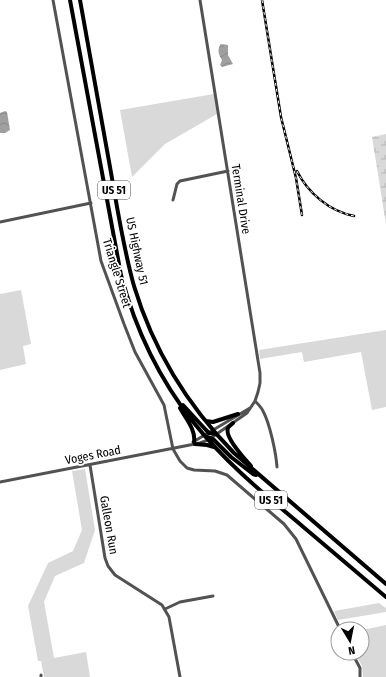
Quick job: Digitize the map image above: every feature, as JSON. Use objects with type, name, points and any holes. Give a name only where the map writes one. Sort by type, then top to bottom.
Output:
[{"type":"main road","name":"US Highway 51","points":[[70,0],[121,275],[133,314],[144,340],[193,430],[195,436],[194,443]]},
{"type":"main road","name":"US Highway 51","points":[[80,0],[126,251],[134,286],[148,325],[166,362],[187,397],[204,420],[210,435],[254,471]]},
{"type":"main road","points":[[176,398],[210,435],[238,462],[253,474],[258,475]]},
{"type":"main road","points":[[204,420],[213,422],[238,414]]},
{"type":"main road","points":[[233,423],[228,427],[230,438],[254,471]]},
{"type":"main road","name":"US 51","points":[[210,435],[214,447],[261,491],[386,597]]},
{"type":"main road","points":[[194,443],[214,447]]},
{"type":"main road","name":"US 51","points":[[254,471],[386,584]]},
{"type":"street","name":"Triangle Street","points":[[53,0],[99,250],[106,276],[135,352],[164,405],[173,448]]},
{"type":"street","name":"Terminal Drive","points":[[200,0],[260,373],[260,387],[255,401],[247,413],[233,423],[210,435]]},
{"type":"street","points":[[173,200],[177,184],[180,181],[228,171]]},
{"type":"street","points":[[0,222],[91,203]]},
{"type":"street","points":[[255,401],[262,409],[265,416],[275,451],[277,467]]},
{"type":"street","name":"Terminal Drive","points":[[210,435],[238,414],[250,408]]},
{"type":"street","name":"Voges Road","points":[[0,482],[190,445],[210,435]]},
{"type":"street","points":[[173,448],[180,461],[187,468],[194,470],[215,471],[227,475],[284,524],[296,539],[336,621]]},
{"type":"street","name":"Galleon Run","points":[[90,465],[105,558],[108,566],[115,575],[155,600],[165,609]]},
{"type":"street","points":[[180,677],[169,617],[165,609],[180,602],[213,596]]},
{"type":"street","points":[[356,661],[360,668],[360,677]]},
{"type":"green space","points":[[214,94],[217,114],[165,144],[132,177],[120,110]]},
{"type":"green space","points":[[386,134],[386,224],[372,137]]},
{"type":"green space","points":[[21,290],[31,344],[23,346],[26,364],[0,370],[0,294]]},
{"type":"green space","points":[[386,330],[386,407],[372,410],[361,352],[304,362],[302,352],[260,359],[259,350]]},
{"type":"green space","points":[[85,469],[95,530],[84,563],[55,576],[44,602],[54,658],[86,652],[90,677],[44,677],[41,661],[38,661],[28,606],[48,563],[73,551],[82,530],[72,471]]},
{"type":"green space","points":[[379,603],[386,608],[386,612],[338,620],[334,611]]},
{"type":"green space","points":[[386,625],[386,677],[363,677],[362,666],[359,661],[370,661],[370,628]]},
{"type":"water","points":[[221,44],[228,45],[228,55],[233,64],[222,67],[220,65],[222,60],[219,55],[219,47]]},
{"type":"water","points":[[5,111],[7,112],[10,130],[5,133],[0,133],[0,113]]},
{"type":"railway","points":[[262,0],[281,117],[296,178],[302,215]]},
{"type":"railway","points":[[297,171],[307,187],[320,200],[336,210],[354,216]]}]
